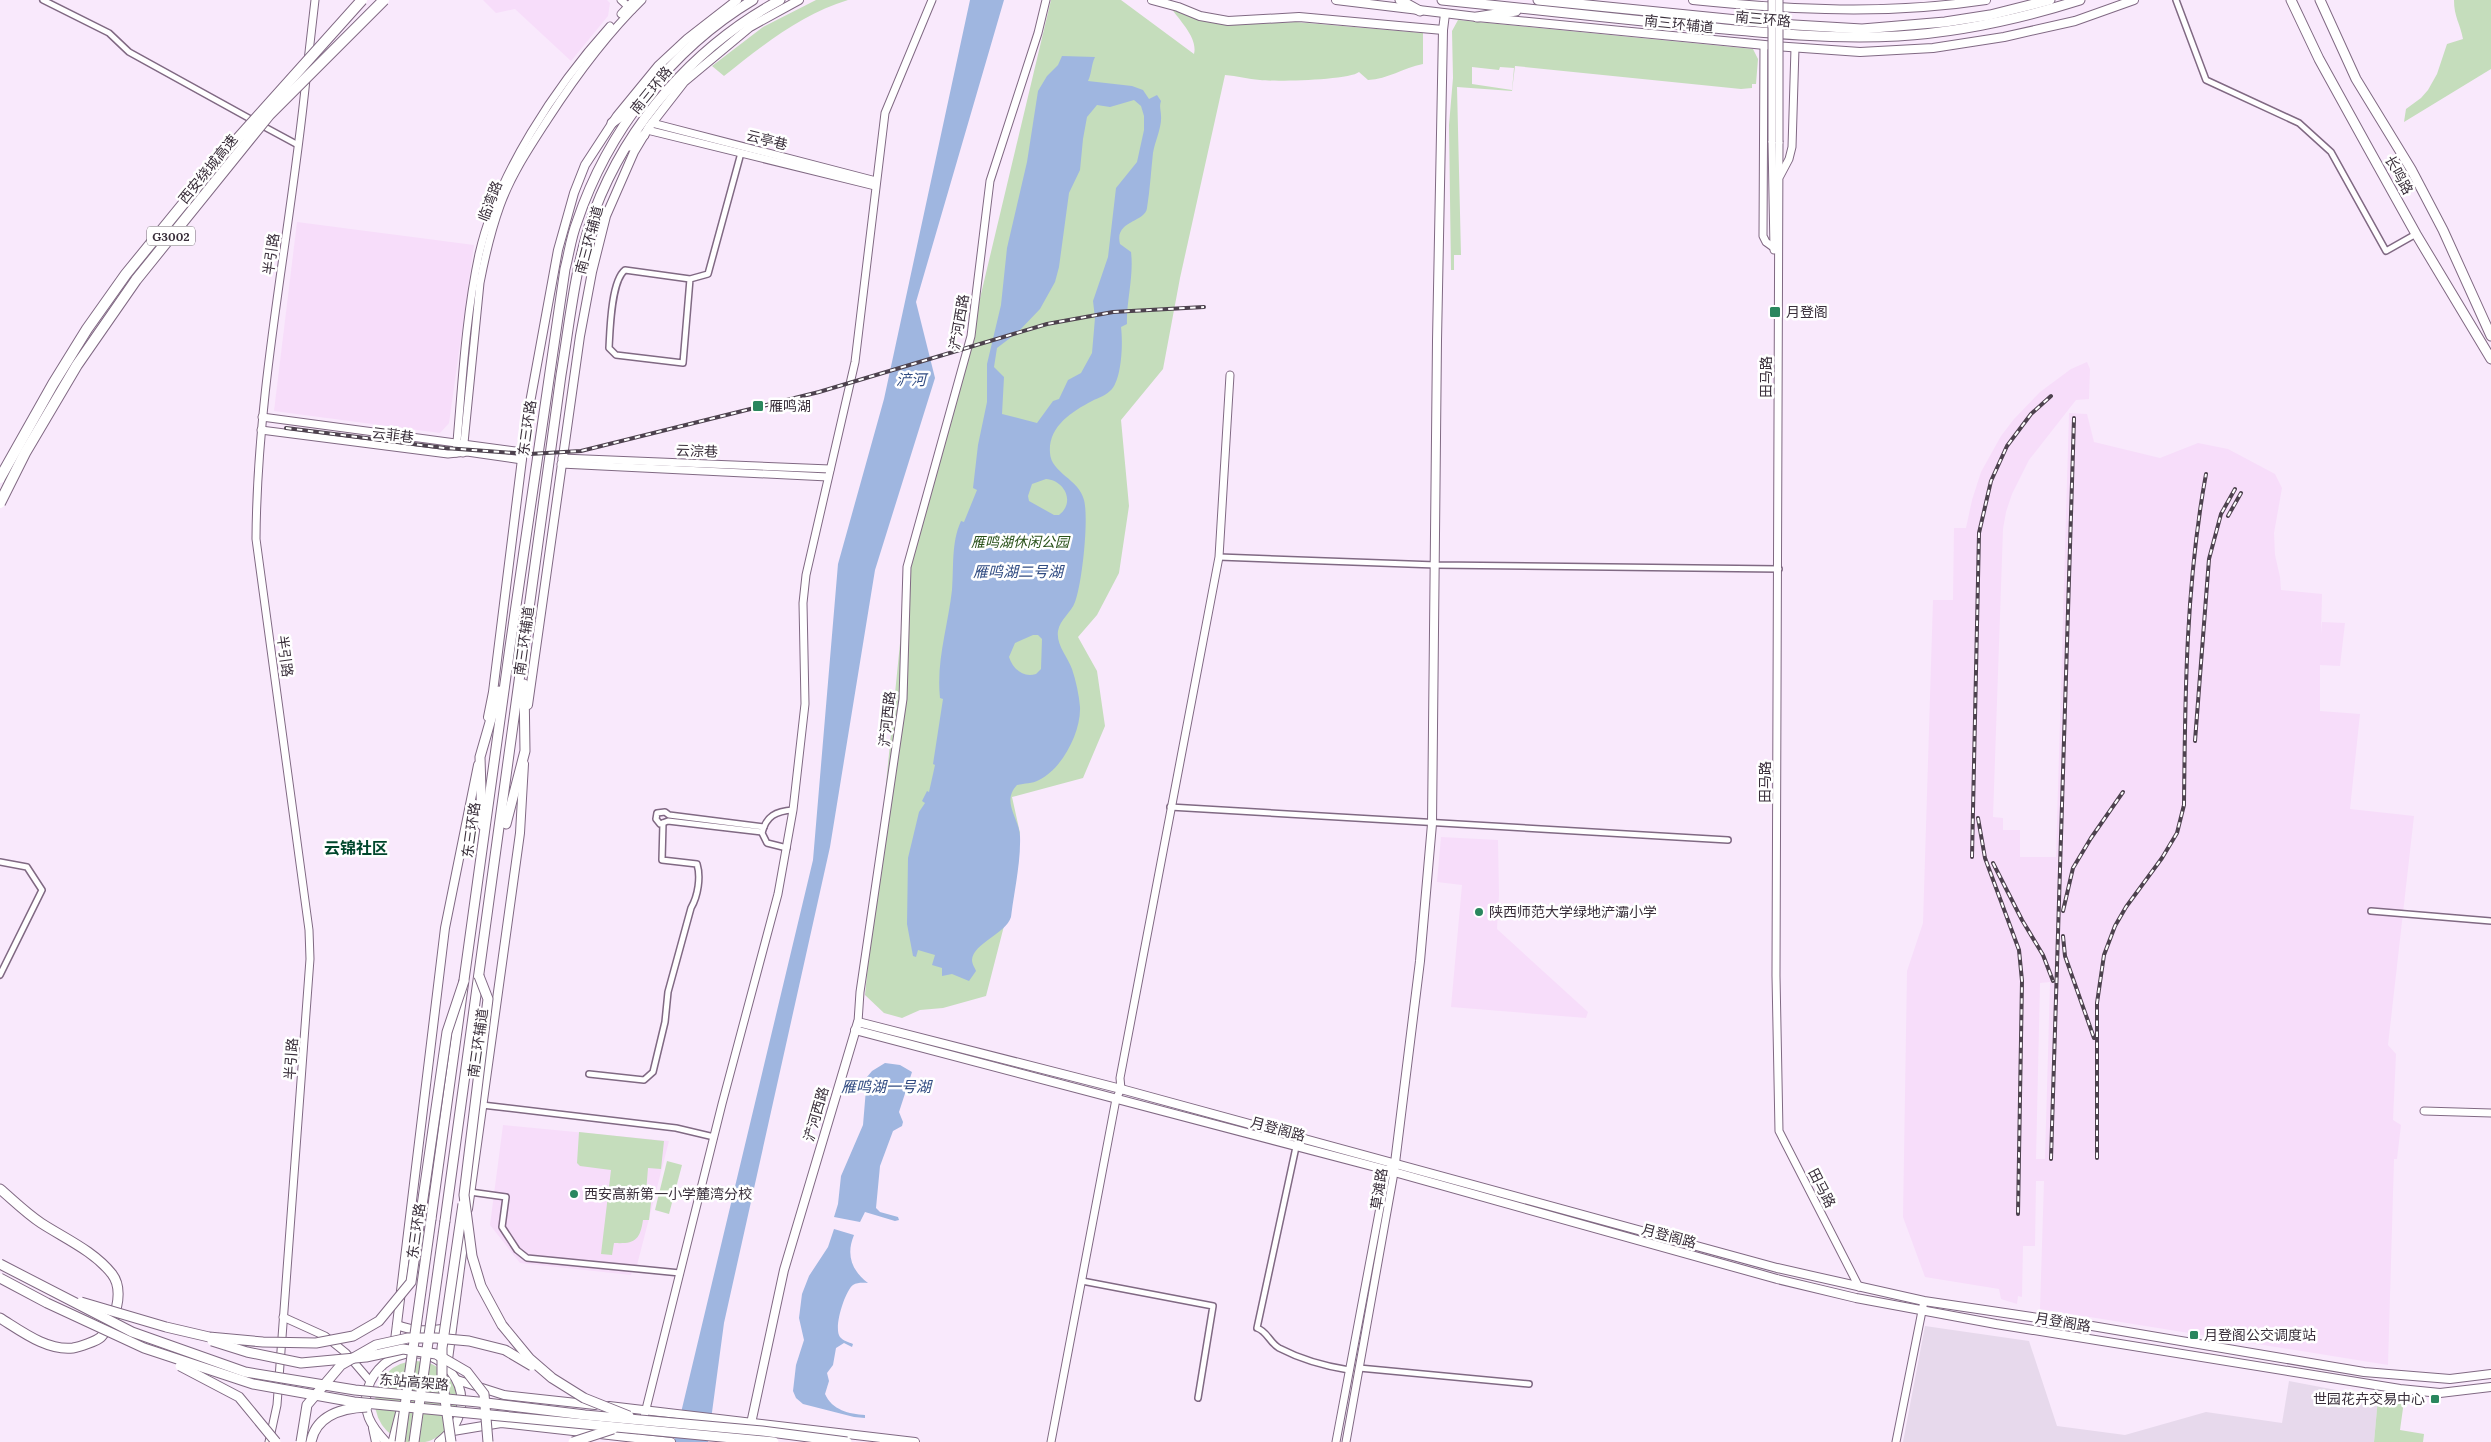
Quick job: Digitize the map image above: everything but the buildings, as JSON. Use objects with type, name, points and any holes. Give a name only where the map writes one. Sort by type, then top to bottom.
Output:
[{"type":"highway","name":"西安绕城高速","points":[[0,478],[58,376],[126,274],[224,155],[362,0]]},
{"type":"highway","name":"西安绕城高速","points":[[0,504],[25,454],[77,366],[136,280],[269,115],[384,0]]},
{"type":"main road","name":"南三环辅道","points":[[393,1357],[445,928],[493,692],[522,456],[551,282],[564,225],[585,165],[612,123],[658,66],[687,39],[737,0]]},
{"type":"main road","name":"南三环路","points":[[576,222],[611,147],[625,122],[642,100],[691,47],[736,10],[753,0]]},
{"type":"main road","name":"南三环路","points":[[588,234],[595,211],[625,149],[674,80],[715,44],[756,13],[780,0]]},
{"type":"main road","name":"南三环辅道","points":[[447,1367],[467,1194],[482,1105],[520,833],[529,696],[562,461],[592,272],[606,216],[634,152],[648,129],[684,82],[750,27],[799,0]]},
{"type":"main road","points":[[1152,0],[1178,7],[1200,16],[1228,21],[1299,17],[1443,30]]},
{"type":"main road","name":"南三环辅道","points":[[1336,0],[1445,14],[1795,48],[1860,52],[1933,48],[2004,38],[2066,23],[2134,0]]},
{"type":"main road","points":[[1400,0],[1420,11]]},
{"type":"main road","name":"南三环路","points":[[1442,0],[1777,34],[1850,37],[1946,26],[2050,0]]},
{"type":"main road","name":"南三环路","points":[[1538,0],[1777,24],[1844,28],[1946,26],[2006,22],[2080,0]]},
{"type":"main road","points":[[1615,0],[1632,10]]},
{"type":"main road","name":"南三环辅道","points":[[1693,0],[1763,4],[1792,9],[1906,10],[1986,0]]},
{"type":"main road","name":"长鸣路","points":[[2291,0],[2319,59],[2416,234],[2489,345],[2491,359]]},
{"type":"main road","name":"长鸣路","points":[[2320,0],[2356,79],[2411,169],[2443,230],[2491,336]]},
{"type":"main road","points":[[1477,17],[1530,9]]},
{"type":"main road","points":[[1396,1163],[1420,961],[1432,824],[1437,341],[1443,30],[1445,14]]},
{"type":"main road","points":[[612,123],[642,100]]},
{"type":"main road","points":[[625,149],[648,129]]},
{"type":"main road","name":"东三环路","points":[[400,1442],[510,647],[565,269],[576,222]]},
{"type":"main road","name":"东三环路","points":[[414,1442],[480,976],[561,375],[580,266],[588,234]]},
{"type":"main road","points":[[482,850],[480,757],[510,647]]},
{"type":"main road","points":[[490,900],[512,795],[525,751],[523,655]]},
{"type":"main road","points":[[451,1442],[442,1378],[442,1348],[467,1194],[488,999],[480,976]]},
{"type":"main road","points":[[166,1327],[209,1337],[263,1342],[316,1343],[353,1336],[379,1321],[411,1282],[448,1032],[464,981]]},
{"type":"main road","name":"浐河西路","points":[[747,1442],[748,1421],[784,1270],[858,1022]]},
{"type":"main road","name":"月登阁路","points":[[858,1022],[1121,1089],[1777,1268],[1858,1287],[1924,1301],[2119,1330],[2364,1372],[2450,1379],[2491,1374]]},
{"type":"main road","name":"月登阁路","points":[[855,1030],[1391,1172],[1777,1279],[1922,1312],[2410,1391],[2440,1393],[2491,1387]]},
{"type":"main road","points":[[0,1189],[38,1222],[90,1254],[104,1267],[118,1285],[117,1308],[101,1337],[73,1348],[49,1346],[0,1318]]},
{"type":"main road","points":[[467,1194],[472,1256],[481,1286],[502,1325],[530,1359],[552,1378]]},
{"type":"main road","name":"东站高架路","points":[[0,1264],[132,1332],[245,1372],[355,1390],[762,1431],[847,1442]]},
{"type":"main road","name":"东站高架路","points":[[0,1278],[47,1304],[144,1348],[253,1384],[354,1402],[774,1442]]},
{"type":"main road","points":[[56,1294],[247,1352],[301,1363],[366,1357],[403,1349],[436,1354],[467,1372],[484,1394],[488,1442]]},
{"type":"main road","points":[[397,1325],[411,1330],[426,1332],[451,1328]]},
{"type":"main road","points":[[301,1442],[307,1405],[341,1365],[376,1345],[408,1338],[470,1341],[506,1350],[584,1398],[638,1420]]},
{"type":"main road","points":[[144,1348],[208,1379],[239,1397],[276,1442]]},
{"type":"main road","points":[[376,1442],[373,1428],[366,1413],[365,1397],[370,1381],[377,1370],[393,1357],[421,1354],[437,1359],[447,1367],[457,1380],[461,1392],[462,1411],[452,1431],[439,1442]]},
{"type":"main road","points":[[393,1442],[410,1372]]},
{"type":"main road","points":[[457,1380],[504,1395],[748,1421],[915,1442]]},
{"type":"main road","points":[[311,1442],[312,1435],[322,1421],[338,1411],[393,1406]]},
{"type":"main road","points":[[452,1431],[501,1423],[671,1442]]},
{"type":"main road","points":[[573,1442],[619,1427]]},
{"type":"main road","points":[[373,1428],[386,1442]]},
{"type":"street","points":[[43,0],[109,33],[128,52],[298,146]]},
{"type":"street","name":"半引路","points":[[269,1442],[277,1405],[310,959],[309,930],[256,539],[257,476],[262,417],[298,146],[315,0]]},
{"type":"street","points":[[621,0],[630,8]]},
{"type":"street","name":"临湾路","points":[[460,448],[484,258],[500,204],[526,153],[572,82],[630,8],[634,0]]},
{"type":"street","name":"临湾路","points":[[630,8],[642,0]]},
{"type":"street","points":[[641,1440],[646,1410],[714,1137],[778,894],[794,810],[805,704],[803,603],[806,575],[856,362],[875,184],[885,113],[932,0]]},
{"type":"street","name":"浐河西路","points":[[858,1022],[860,992],[903,699],[907,567],[972,336],[990,181],[1038,33],[1046,0]]},
{"type":"street","name":"田马路","points":[[1772,0],[1776,142],[1780,176],[1778,257],[1779,569],[1776,976],[1779,1131],[1858,1287]]},
{"type":"street","name":"田马路","points":[[1778,257],[1773,247],[1779,0]]},
{"type":"street","points":[[1792,0],[1792,9]]},
{"type":"street","points":[[2176,0],[2206,80],[2299,123],[2331,152],[2386,251],[2416,234]]},
{"type":"street","points":[[1764,45],[1766,58],[1763,236],[1766,242],[1773,247]]},
{"type":"street","points":[[1780,176],[1789,159],[1792,147],[1795,48]]},
{"type":"street","points":[[648,129],[875,184]]},
{"type":"street","name":"云亭巷","points":[[648,129],[875,184]]},
{"type":"street","points":[[690,279],[683,363],[616,355],[609,348],[613,303],[620,274],[624,270],[690,279],[708,274],[741,153]]},
{"type":"street","points":[[1051,1442],[1116,1100],[1121,1089],[1120,1078],[1219,557],[1230,375]]},
{"type":"street","name":"云菲巷","points":[[262,417],[522,456]]},
{"type":"street","name":"云菲巷","points":[[261,430],[448,454],[460,448]]},
{"type":"street","name":"云淙巷","points":[[562,461],[830,469]]},
{"type":"street","name":"云淙巷","points":[[562,461],[828,477]]},
{"type":"street","points":[[1219,557],[1436,565],[1779,569]]},
{"type":"street","points":[[1170,807],[1432,824],[1728,840]]},
{"type":"street","points":[[787,848],[767,843],[763,829],[765,822],[778,811],[794,810]]},
{"type":"street","points":[[665,812],[669,815],[763,829],[668,821],[660,824],[656,819],[657,814],[665,812]]},
{"type":"street","points":[[589,1074],[644,1080],[653,1072],[665,1022],[668,992],[691,908],[696,900],[699,872],[696,864],[662,860],[664,823]]},
{"type":"street","points":[[0,862],[27,867],[42,890],[0,975]]},
{"type":"street","points":[[2371,911],[2491,921]]},
{"type":"street","points":[[482,1105],[676,1128],[714,1137]]},
{"type":"street","points":[[2424,1111],[2491,1113]]},
{"type":"street","points":[[1296,1147],[1257,1328],[1262,1330],[1277,1347],[1313,1364],[1350,1370]]},
{"type":"street","name":"草滩路","points":[[1336,1442],[1391,1172],[1396,1163]]},
{"type":"street","name":"草滩路","points":[[1346,1442],[1360,1368],[1391,1172]]},
{"type":"street","points":[[467,1194],[506,1197],[502,1226],[516,1250],[527,1258],[680,1273]]},
{"type":"street","points":[[1082,1281],[1213,1306],[1198,1398]]},
{"type":"street","points":[[1896,1442],[1924,1301]]},
{"type":"street","points":[[283,1317],[325,1336],[346,1353],[370,1381]]},
{"type":"street","points":[[1360,1368],[1529,1384]]},
{"type":"shaded area","points":[[483,0],[607,0],[610,3],[608,16],[571,61],[515,9],[496,13]]},
{"type":"shaded area","points":[[297,222],[474,245],[449,423],[440,433],[274,411]]},
{"type":"shaded area","points":[[2087,362],[2090,369],[2089,399],[2076,400],[2029,460],[2012,494],[2003,529],[1993,817],[2003,818],[2003,830],[2020,830],[2020,857],[2056,857],[2069,413],[2087,414],[2094,442],[2160,458],[2198,443],[2228,449],[2275,474],[2282,488],[2274,533],[2275,555],[2281,590],[2322,594],[2321,634],[2322,622],[2345,623],[2340,666],[2320,665],[2320,711],[2360,714],[2350,809],[2414,816],[2388,1045],[2396,1054],[2393,1120],[2401,1125],[2397,1159],[2394,1159],[2388,1365],[2040,1309],[2044,1181],[2036,1181],[2035,1246],[2023,1246],[2022,1297],[2018,1296],[2017,1304],[2001,1299],[1999,1289],[1925,1277],[1903,1217],[1907,971],[1923,923],[1933,600],[1953,600],[1954,528],[1966,528],[1981,472],[2001,436],[2014,419],[2040,392],[2071,369]],"holes":[[[2050,982],[2045,1159],[2036,1159],[2040,983]]]},
{"type":"shaded area","name":"陕西师范大学绿地浐灞小学","points":[[1441,837],[1498,840],[1499,895],[1497,929],[1588,1012],[1586,1018],[1451,1007],[1462,885],[1437,882]]},
{"type":"shaded area","name":"西安高新第一小学麓湾分校","points":[[503,1125],[669,1141],[636,1269],[633,1268],[631,1275],[520,1263],[490,1225]]},
{"type":"shaded area","points":[[1925,1326],[2029,1341],[2057,1426],[2125,1435],[2206,1412],[2282,1423],[2289,1381],[2378,1398],[2374,1442],[1903,1442]]},
{"type":"green space","points":[[816,0],[848,0],[798,22],[768,42],[724,76],[712,66],[763,27]]},
{"type":"green space","name":"雁鸣湖休闲公园","points":[[1051,0],[1121,0],[1194,54],[1195,48],[1191,36],[1171,8],[1230,25],[1296,22],[1423,33],[1423,64],[1382,78],[1368,80],[1359,72],[1353,75],[1328,79],[1281,81],[1225,75],[1180,278],[1163,369],[1121,420],[1129,506],[1119,573],[1097,615],[1078,637],[1097,671],[1105,726],[1083,778],[1012,797],[1020,833],[1005,922],[986,996],[943,1008],[920,1010],[902,1018],[884,1013],[865,995],[907,573],[971,336]]},
{"type":"green space","points":[[2454,0],[2491,0],[2491,69],[2404,122],[2406,109],[2421,98],[2437,74],[2447,44],[2463,39]]},
{"type":"green space","points":[[1458,20],[1753,49],[1758,59],[1756,84],[1752,84],[1752,88],[1741,89],[1515,66],[1512,91],[1457,87],[1461,255],[1454,255],[1454,270],[1451,270],[1449,125],[1453,78],[1452,31]],"holes":[[[1472,67],[1499,70],[1500,67],[1514,68],[1512,90],[1472,84]]]},
{"type":"green space","points":[[579,1132],[664,1141],[661,1169],[648,1168],[646,1193],[652,1194],[649,1220],[643,1220],[640,1233],[635,1240],[627,1243],[614,1243],[612,1255],[601,1254],[611,1170],[580,1166],[577,1163]]},
{"type":"green space","points":[[667,1161],[682,1165],[669,1214],[655,1210]]},
{"type":"green space","points":[[416,1361],[432,1364],[445,1373],[454,1386],[457,1402],[454,1418],[445,1431],[432,1440],[416,1443],[400,1440],[387,1431],[378,1418],[375,1402],[378,1386],[387,1373],[400,1364]]},
{"type":"green space","points":[[2378,1398],[2404,1401],[2400,1430],[2424,1434],[2423,1442],[2374,1442]]},
{"type":"water","name":"浐河","points":[[970,0],[1004,0],[916,302],[935,378],[875,570],[830,847],[724,1323],[708,1442],[674,1442],[813,860],[838,564],[884,399]]},
{"type":"water","name":"雁鸣湖二号湖","points":[[1062,56],[1095,57],[1088,81],[1132,86],[1143,90],[1149,99],[1157,95],[1161,101],[1161,120],[1153,153],[1147,208],[1141,217],[1121,230],[1119,236],[1120,244],[1131,252],[1132,261],[1127,324],[1121,327],[1122,350],[1118,376],[1110,391],[1076,410],[1062,421],[1053,435],[1050,444],[1050,453],[1055,466],[1077,487],[1084,500],[1085,509],[1084,551],[1078,593],[1073,606],[1061,623],[1058,631],[1060,646],[1070,664],[1077,688],[1080,707],[1077,727],[1074,738],[1062,759],[1047,775],[1031,783],[1017,785],[1012,791],[1011,804],[1019,829],[1020,846],[1011,917],[1003,929],[983,943],[974,954],[972,961],[976,971],[969,981],[952,974],[942,976],[942,968],[932,965],[935,955],[918,950],[916,957],[913,956],[907,924],[908,858],[919,812],[925,803],[922,801],[927,791],[929,792],[935,765],[933,764],[943,699],[940,698],[940,671],[952,590],[954,546],[961,521],[964,522],[977,490],[973,488],[978,445],[987,402],[987,364],[1001,305],[1007,248],[1027,162],[1038,91],[1047,76],[1058,65]],"holes":[[[1134,100],[1141,106],[1144,116],[1144,130],[1137,162],[1116,188],[1108,257],[1093,301],[1095,318],[1092,353],[1081,373],[1068,380],[1059,399],[1053,401],[1037,423],[1002,414],[1004,377],[994,367],[997,348],[1018,332],[1040,309],[1055,282],[1059,267],[1069,193],[1080,170],[1087,117],[1097,105],[1110,107]],[[1046,479],[1052,480],[1063,487],[1067,498],[1064,510],[1059,515],[1054,515],[1029,501],[1028,496],[1032,484]],[[1033,635],[1038,635],[1042,639],[1041,669],[1036,674],[1023,674],[1013,665],[1009,657],[1015,643]]]},
{"type":"water","name":"雁鸣湖一号湖","points":[[885,1063],[900,1065],[912,1072],[899,1112],[903,1122],[902,1126],[893,1131],[880,1166],[876,1208],[880,1212],[898,1217],[899,1220],[895,1221],[865,1212],[860,1222],[834,1217],[838,1204],[841,1176],[863,1125],[867,1077],[872,1071]]},
{"type":"water","points":[[834,1229],[854,1235],[850,1255],[854,1267],[868,1283],[853,1285],[847,1294],[839,1318],[838,1332],[841,1338],[853,1344],[852,1347],[844,1343],[836,1348],[833,1365],[827,1373],[829,1381],[825,1394],[832,1404],[842,1410],[853,1414],[865,1415],[865,1418],[803,1404],[796,1398],[793,1391],[796,1365],[804,1340],[799,1318],[802,1294],[809,1276],[828,1247]]},
{"type":"railway","points":[[286,428],[445,448],[529,454],[581,451],[819,392],[1047,324],[1113,312],[1204,307]]},
{"type":"railway","points":[[1972,857],[1979,533],[1991,481],[2007,446],[2031,414],[2051,396]]},
{"type":"railway","points":[[2051,1159],[2074,418]]},
{"type":"railway","points":[[2097,1158],[2097,1003],[2104,955],[2115,926],[2126,907],[2162,858],[2177,833],[2184,805],[2188,639],[2194,556],[2206,474]]},
{"type":"railway","points":[[2195,741],[2209,559],[2221,514],[2235,489]]},
{"type":"railway","points":[[2228,516],[2241,493]]},
{"type":"railway","points":[[2063,911],[2073,868],[2123,792]]},
{"type":"railway","points":[[1978,818],[1985,858],[2019,950],[2022,981],[2018,1214]]},
{"type":"railway","points":[[1993,863],[2022,920],[2043,955],[2053,981]]},
{"type":"railway","points":[[2063,936],[2065,956],[2094,1038]]},
{"type":"place","name":"月登阁","points":[[1775,312]]},
{"type":"place","name":"雁鸣湖","points":[[758,406]]},
{"type":"place","name":"陕西师范大学绿地浐灞小学","points":[[1479,912]]},
{"type":"place","name":"西安高新第一小学麓湾分校","points":[[574,1194]]},
{"type":"place","name":"月登阁公交调度站","points":[[2194,1335]]},
{"type":"place","name":"世园花卉交易中心","points":[[2435,1399]]},
{"type":"district","name":"云锦社区","points":[[356,848]]}]
